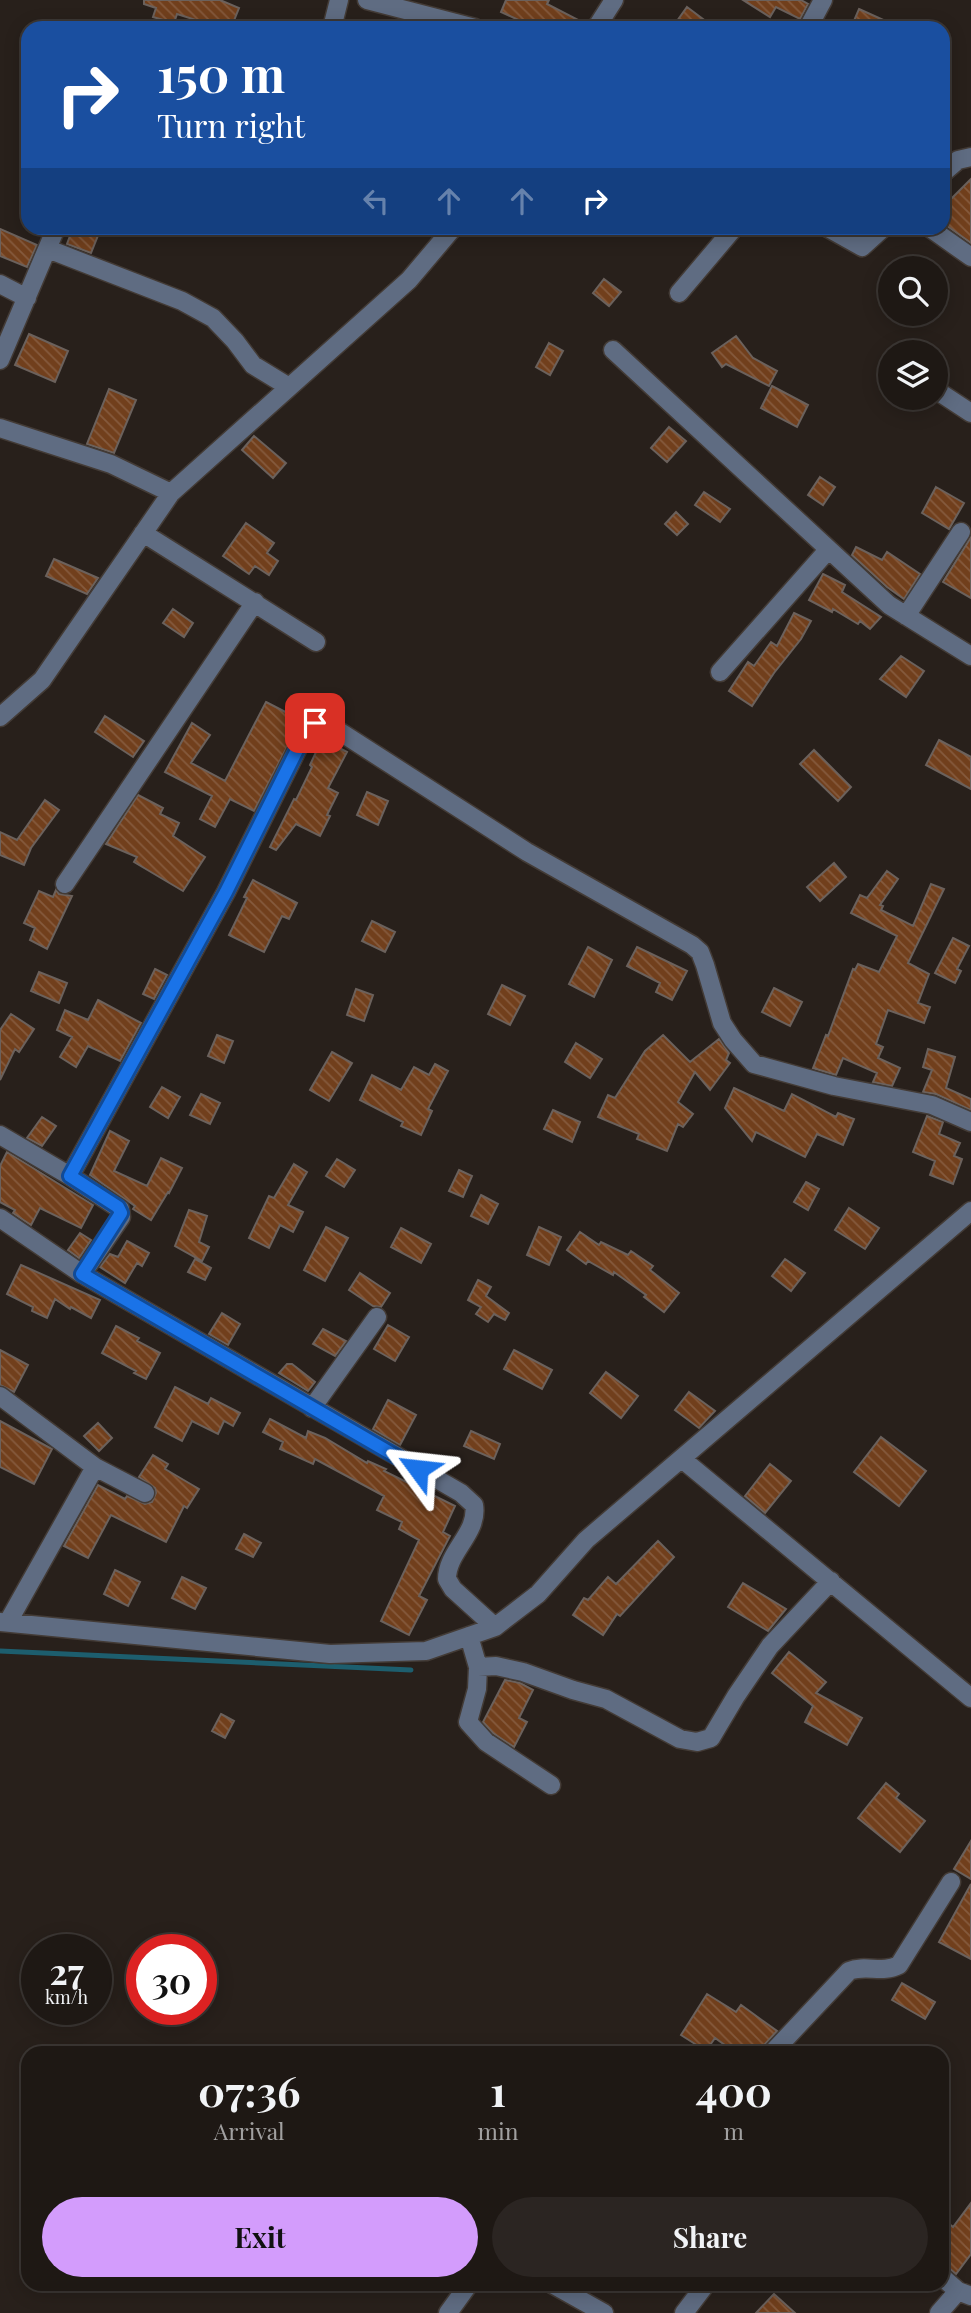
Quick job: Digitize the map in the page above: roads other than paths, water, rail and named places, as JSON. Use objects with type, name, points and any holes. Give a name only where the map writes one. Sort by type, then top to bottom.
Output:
[{"type":"street","points":[[334,21],[339,0]]},
{"type":"street","points":[[367,0],[448,21]]},
{"type":"street","points":[[600,21],[614,0]]},
{"type":"street","points":[[811,21],[823,0]]},
{"type":"street","points":[[950,166],[957,160],[971,157]]},
{"type":"street","points":[[0,360],[54,235]]},
{"type":"street","points":[[0,717],[42,680],[172,493],[409,280],[447,235]]},
{"type":"street","points":[[679,293],[728,235]]},
{"type":"street","points":[[841,235],[862,247],[875,235]]},
{"type":"street","points":[[940,235],[971,257]]},
{"type":"street","points":[[48,249],[182,301],[213,318],[253,365],[289,387]]},
{"type":"street","points":[[0,284],[27,298]]},
{"type":"street","points":[[613,350],[889,605],[971,656]]},
{"type":"street","points":[[948,398],[971,414]]},
{"type":"street","points":[[0,428],[111,464],[172,493]]},
{"type":"street","points":[[906,616],[961,532]]},
{"type":"street","points":[[143,533],[316,642]]},
{"type":"street","points":[[720,672],[828,550]]},
{"type":"street","points":[[65,884],[255,602]]},
{"type":"street","points":[[70,1176],[226,892],[305,734],[310,727],[319,723],[331,726],[527,852],[696,948],[705,965],[722,1023],[754,1065],[834,1086],[932,1105],[971,1122]]},
{"type":"street","points":[[0,1135],[118,1207],[121,1213],[82,1274]]},
{"type":"street","points":[[95,1467],[4,1622],[330,1654],[426,1651],[495,1627],[538,1594],[586,1540],[971,1212]]},
{"type":"street","points":[[0,1218],[82,1274],[461,1493],[474,1505],[476,1515],[450,1562],[447,1580],[453,1589],[495,1627]]},
{"type":"street","points":[[312,1408],[377,1317]]},
{"type":"street","points":[[0,1396],[95,1467],[145,1493]]},
{"type":"street","points":[[682,1460],[971,1698]]},
{"type":"street","points":[[478,1667],[496,1666],[523,1672],[606,1699],[680,1739],[704,1741],[711,1738],[770,1646],[831,1581]]},
{"type":"street","points":[[469,1636],[478,1667],[477,1689],[467,1722],[486,1742],[551,1785]]},
{"type":"street","points":[[779,2046],[849,1971],[856,1968],[891,1969],[899,1965],[951,1882]]},
{"type":"street","points":[[939,2313],[965,2293],[949,2282]]},
{"type":"street","points":[[448,2313],[464,2291]]},
{"type":"street","points":[[560,2291],[581,2308],[604,2313]]},
{"type":"street","points":[[684,2313],[701,2291]]},
{"type":"waterway","points":[[0,1651],[411,1670]]}]
